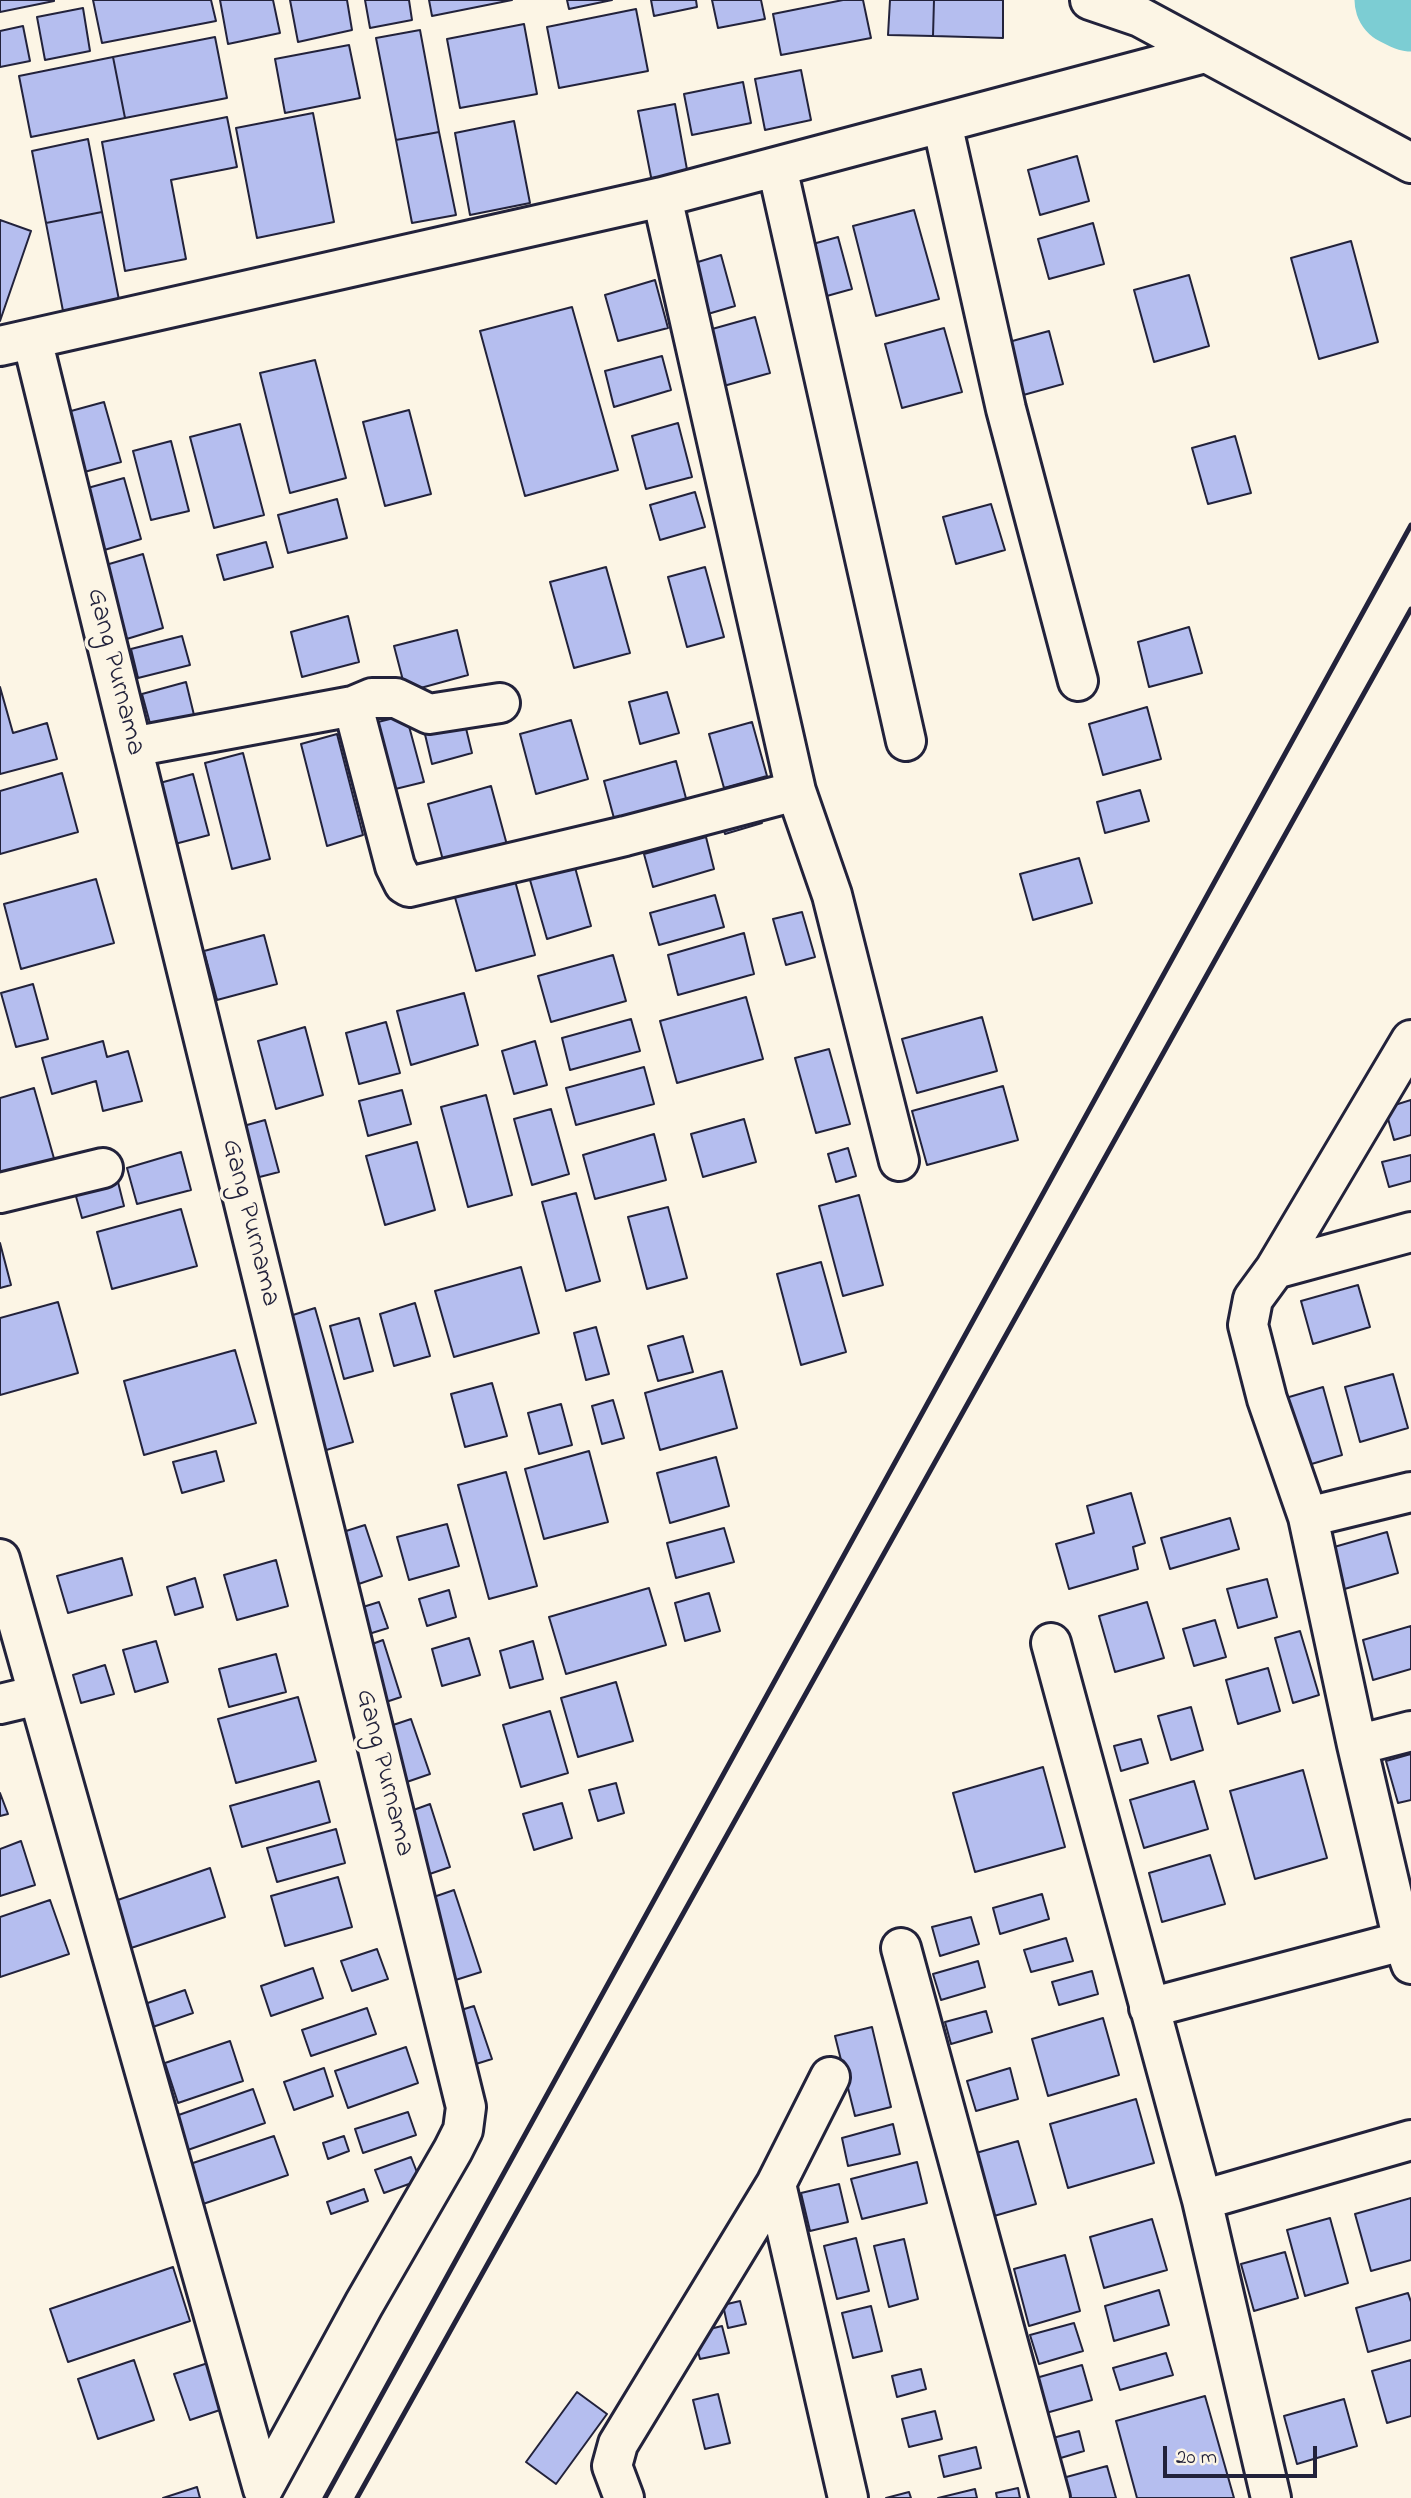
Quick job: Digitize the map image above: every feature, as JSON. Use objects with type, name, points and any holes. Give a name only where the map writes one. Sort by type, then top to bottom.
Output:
[{"type":"street","points":[[1090,0],[1140,17],[1411,163]]},
{"type":"street","points":[[16,342],[662,197],[1205,53]]},
{"type":"street","points":[[942,122],[1006,409],[1078,681]]},
{"type":"street","points":[[776,167],[906,741]]},
{"type":"street","points":[[662,197],[796,791],[832,895],[899,1161]]},
{"type":"street","name":"Gang Purnama","points":[[16,342],[132,747],[466,2106],[463,2130],[453,2150],[260,2493]]},
{"type":"street","points":[[132,747],[353,706],[372,698],[396,698],[419,711],[441,714],[500,703]]},
{"type":"street","points":[[353,706],[395,866],[406,887],[625,836],[796,791]]},
{"type":"street","points":[[1149,2008],[1407,1953],[1357,1745],[1308,1517],[1267,1399],[1248,1325],[1253,1299],[1275,1269],[1411,1040]]},
{"type":"street","points":[[0,1192],[103,1168]]},
{"type":"street","points":[[1275,1269],[1411,1232]]},
{"type":"street","points":[[1308,1517],[1411,1492]]},
{"type":"street","points":[[0,1559],[260,2493]]},
{"type":"street","points":[[1051,1643],[1202,2200],[1271,2498]]},
{"type":"street","points":[[0,1704],[38,1695]]},
{"type":"street","points":[[1357,1745],[1411,1731]]},
{"type":"street","points":[[901,1948],[1050,2498]]},
{"type":"street","points":[[624,2498],[612,2466],[618,2444],[776,2184],[830,2077]]},
{"type":"street","points":[[1202,2200],[1411,2140]]},
{"type":"street","points":[[776,2184],[848,2498]]},
{"type":"building","points":[[0,0],[54,0],[54,1],[0,12]]},
{"type":"building","points":[[93,0],[211,0],[216,21],[102,43]]},
{"type":"building","points":[[220,0],[273,0],[280,33],[228,44]]},
{"type":"building","points":[[290,0],[347,0],[352,30],[298,42]]},
{"type":"building","points":[[365,0],[409,0],[412,20],[370,28]]},
{"type":"building","points":[[429,0],[512,0],[432,16]]},
{"type":"building","points":[[567,0],[612,0],[569,9]]},
{"type":"building","points":[[651,0],[696,0],[697,7],[654,16]]},
{"type":"building","points":[[712,0],[761,0],[765,19],[718,28]]},
{"type":"building","points":[[843,0],[863,0],[871,38],[781,55],[773,14]]},
{"type":"building","points":[[890,0],[934,0],[933,36],[888,35]]},
{"type":"building","points":[[934,0],[1003,0],[1003,38],[933,36]]},
{"type":"building","points":[[83,8],[90,51],[45,60],[37,17]]},
{"type":"building","points":[[636,9],[648,71],[559,88],[547,27]]},
{"type":"building","points":[[524,24],[537,94],[460,108],[447,39]]},
{"type":"building","points":[[23,26],[30,61],[0,67],[0,31]]},
{"type":"building","points":[[420,30],[439,132],[396,140],[376,38]]},
{"type":"building","points":[[215,37],[227,98],[125,118],[113,57]]},
{"type":"building","points":[[349,45],[360,98],[285,113],[275,59]]},
{"type":"building","points":[[113,57],[125,118],[31,137],[19,76]]},
{"type":"building","points":[[801,70],[811,120],[765,130],[755,79]]},
{"type":"building","points":[[743,82],[751,123],[692,135],[684,94]]},
{"type":"building","points":[[675,104],[688,175],[652,182],[638,111]]},
{"type":"building","points":[[313,113],[334,222],[257,238],[236,128]]},
{"type":"building","points":[[227,117],[237,167],[171,180],[186,259],[125,271],[102,142]]},
{"type":"building","points":[[514,121],[530,203],[470,215],[455,133]]},
{"type":"building","points":[[439,132],[456,215],[412,223],[396,140]]},
{"type":"building","points":[[88,139],[102,212],[46,223],[32,151]]},
{"type":"building","points":[[1077,156],[1089,201],[1040,215],[1028,170]]},
{"type":"building","points":[[914,210],[939,299],[876,316],[853,226]]},
{"type":"building","points":[[102,212],[119,300],[63,311],[46,223]]},
{"type":"building","points":[[0,220],[31,231],[0,321]]},
{"type":"building","points":[[1093,223],[1104,264],[1049,279],[1038,239]]},
{"type":"building","points":[[838,237],[852,289],[816,299],[802,247]]},
{"type":"building","points":[[1351,241],[1378,342],[1319,359],[1291,258]]},
{"type":"building","points":[[721,255],[735,306],[701,316],[688,265]]},
{"type":"building","points":[[1189,275],[1209,346],[1154,362],[1134,290]]},
{"type":"building","points":[[655,280],[668,328],[618,341],[605,295]]},
{"type":"building","points":[[572,307],[618,470],[525,496],[480,331]]},
{"type":"building","points":[[755,317],[770,373],[720,387],[705,331]]},
{"type":"building","points":[[944,328],[962,392],[902,408],[885,344]]},
{"type":"building","points":[[1049,331],[1063,384],[1009,399],[994,346]]},
{"type":"building","points":[[662,356],[671,390],[614,407],[605,371]]},
{"type":"building","points":[[315,360],[346,478],[290,493],[260,373]]},
{"type":"building","points":[[104,402],[121,462],[77,474],[60,414]]},
{"type":"building","points":[[409,410],[431,494],[385,506],[363,422]]},
{"type":"building","points":[[678,423],[692,477],[646,489],[632,436]]},
{"type":"building","points":[[240,424],[264,515],[214,528],[190,437]]},
{"type":"building","points":[[1235,436],[1251,493],[1208,504],[1192,448]]},
{"type":"building","points":[[171,441],[189,511],[151,520],[133,451]]},
{"type":"building","points":[[124,478],[141,539],[101,551],[84,489]]},
{"type":"building","points":[[695,492],[705,527],[660,540],[650,505]]},
{"type":"building","points":[[337,499],[347,538],[288,553],[278,515]]},
{"type":"building","points":[[991,504],[1005,550],[956,564],[943,517]]},
{"type":"building","points":[[266,542],[273,567],[224,580],[217,555]]},
{"type":"building","points":[[143,554],[163,628],[120,641],[99,567]]},
{"type":"building","points":[[606,567],[630,653],[574,668],[550,582]]},
{"type":"building","points":[[705,567],[724,637],[687,647],[668,577]]},
{"type":"building","points":[[348,616],[359,662],[302,677],[291,632]]},
{"type":"building","points":[[1189,627],[1202,673],[1149,687],[1138,642]]},
{"type":"building","points":[[457,630],[468,675],[406,692],[394,646]]},
{"type":"building","points":[[182,636],[190,665],[138,678],[131,649]]},
{"type":"building","points":[[186,682],[194,715],[151,727],[142,694]]},
{"type":"building","points":[[0,687],[13,733],[47,723],[57,759],[0,774]]},
{"type":"building","points":[[667,692],[679,733],[640,744],[629,702]]},
{"type":"building","points":[[1147,707],[1161,759],[1103,775],[1089,724]]},
{"type":"building","points":[[406,715],[424,782],[383,792],[366,725]]},
{"type":"building","points":[[463,716],[472,753],[432,764],[423,726]]},
{"type":"building","points":[[571,720],[588,779],[536,794],[520,734]]},
{"type":"building","points":[[752,722],[767,776],[724,788],[709,734]]},
{"type":"building","points":[[337,734],[363,835],[327,846],[301,744]]},
{"type":"building","points":[[243,753],[270,859],[232,869],[205,763]]},
{"type":"building","points":[[676,761],[687,802],[615,822],[604,781]]},
{"type":"building","points":[[62,773],[78,832],[0,854],[0,791]]},
{"type":"building","points":[[193,774],[209,835],[171,845],[156,784]]},
{"type":"building","points":[[491,786],[507,845],[444,864],[428,804]]},
{"type":"building","points":[[1140,790],[1149,821],[1105,833],[1097,802]]},
{"type":"building","points":[[757,805],[762,823],[725,834],[720,816]]},
{"type":"building","points":[[706,837],[714,869],[653,887],[644,854]]},
{"type":"building","points":[[1079,858],[1092,903],[1033,920],[1020,874]]},
{"type":"building","points":[[573,860],[591,926],[547,939],[528,873]]},
{"type":"building","points":[[514,877],[535,955],[476,971],[454,894]]},
{"type":"building","points":[[96,879],[114,943],[21,969],[4,904]]},
{"type":"building","points":[[715,895],[724,927],[659,945],[650,913]]},
{"type":"building","points":[[802,912],[815,957],[786,965],[773,919]]},
{"type":"building","points":[[744,933],[754,974],[678,995],[668,955]]},
{"type":"building","points":[[264,935],[277,984],[217,1000],[204,951]]},
{"type":"building","points":[[613,955],[626,1001],[551,1022],[538,976]]},
{"type":"building","points":[[33,984],[48,1039],[16,1047],[1,993]]},
{"type":"building","points":[[464,993],[478,1045],[411,1065],[397,1011]]},
{"type":"building","points":[[746,997],[763,1059],[677,1083],[660,1021]]},
{"type":"building","points":[[982,1017],[997,1071],[917,1093],[902,1039]]},
{"type":"building","points":[[631,1019],[640,1051],[570,1070],[562,1038]]},
{"type":"building","points":[[386,1022],[400,1073],[359,1084],[346,1033]]},
{"type":"building","points":[[305,1027],[323,1095],[276,1109],[258,1041]]},
{"type":"building","points":[[103,1041],[107,1057],[128,1051],[142,1101],[103,1111],[96,1081],[52,1094],[42,1058]]},
{"type":"building","points":[[535,1041],[547,1085],[514,1094],[502,1051]]},
{"type":"building","points":[[829,1049],[850,1124],[816,1133],[795,1058]]},
{"type":"building","points":[[644,1067],[654,1104],[576,1125],[566,1088]]},
{"type":"building","points":[[1003,1086],[1018,1140],[927,1165],[912,1111]]},
{"type":"building","points":[[34,1088],[55,1162],[0,1178],[0,1098]]},
{"type":"building","points":[[402,1090],[411,1124],[368,1136],[359,1101]]},
{"type":"building","points":[[486,1095],[512,1195],[468,1207],[441,1107]]},
{"type":"building","points":[[1411,1100],[1411,1135],[1394,1140],[1385,1108]]},
{"type":"building","points":[[551,1109],[569,1174],[532,1185],[514,1119]]},
{"type":"building","points":[[744,1119],[756,1162],[703,1177],[691,1134]]},
{"type":"building","points":[[265,1120],[279,1172],[244,1181],[229,1130]]},
{"type":"building","points":[[654,1134],[666,1180],[595,1199],[583,1155]]},
{"type":"building","points":[[417,1142],[435,1210],[385,1225],[366,1156]]},
{"type":"building","points":[[848,1148],[856,1176],[836,1182],[828,1154]]},
{"type":"building","points":[[181,1152],[191,1190],[137,1204],[127,1168]]},
{"type":"building","points":[[1411,1155],[1411,1181],[1389,1187],[1382,1162]]},
{"type":"building","points":[[115,1170],[124,1206],[82,1218],[72,1182]]},
{"type":"building","points":[[576,1193],[600,1281],[566,1291],[542,1202]]},
{"type":"building","points":[[859,1195],[883,1285],[843,1296],[819,1206]]},
{"type":"building","points":[[668,1207],[687,1278],[647,1289],[628,1217]]},
{"type":"building","points":[[181,1209],[197,1266],[112,1289],[97,1232]]},
{"type":"building","points":[[0,1243],[11,1285],[0,1288]]},
{"type":"building","points":[[821,1262],[846,1352],[801,1365],[777,1274]]},
{"type":"building","points":[[521,1267],[539,1333],[454,1357],[435,1291]]},
{"type":"building","points":[[1358,1285],[1370,1327],[1313,1344],[1301,1301]]},
{"type":"building","points":[[58,1302],[78,1373],[0,1395],[0,1318]]},
{"type":"building","points":[[415,1303],[430,1356],[394,1366],[380,1314]]},
{"type":"building","points":[[315,1308],[353,1442],[313,1454],[274,1321]]},
{"type":"building","points":[[359,1318],[373,1371],[344,1379],[330,1326]]},
{"type":"building","points":[[596,1327],[609,1374],[586,1380],[574,1333]]},
{"type":"building","points":[[683,1336],[693,1372],[658,1381],[648,1346]]},
{"type":"building","points":[[235,1350],[256,1423],[144,1455],[124,1381]]},
{"type":"building","points":[[722,1371],[737,1428],[660,1450],[645,1393]]},
{"type":"building","points":[[1393,1374],[1408,1428],[1360,1442],[1345,1387]]},
{"type":"building","points":[[492,1383],[507,1436],[465,1447],[451,1394]]},
{"type":"building","points":[[1323,1387],[1342,1455],[1298,1468],[1279,1400]]},
{"type":"building","points":[[613,1400],[624,1438],[602,1444],[592,1406]]},
{"type":"building","points":[[561,1404],[572,1445],[539,1454],[528,1413]]},
{"type":"building","points":[[216,1451],[224,1481],[182,1493],[173,1462]]},
{"type":"building","points":[[589,1451],[608,1522],[544,1539],[525,1469]]},
{"type":"building","points":[[716,1457],[729,1506],[670,1523],[657,1473]]},
{"type":"building","points":[[506,1472],[537,1586],[489,1599],[458,1485]]},
{"type":"building","points":[[1131,1493],[1145,1543],[1133,1547],[1138,1569],[1069,1589],[1056,1544],[1094,1533],[1087,1506]]},
{"type":"building","points":[[1230,1518],[1239,1549],[1170,1569],[1161,1538]]},
{"type":"building","points":[[447,1524],[459,1566],[409,1580],[397,1537]]},
{"type":"building","points":[[365,1525],[382,1576],[344,1589],[327,1537]]},
{"type":"building","points":[[724,1528],[734,1562],[676,1578],[667,1543]]},
{"type":"building","points":[[1387,1532],[1398,1573],[1338,1591],[1327,1549]]},
{"type":"building","points":[[122,1558],[132,1595],[68,1613],[57,1576]]},
{"type":"building","points":[[276,1560],[288,1606],[237,1620],[224,1575]]},
{"type":"building","points":[[195,1578],[203,1607],[175,1615],[167,1587]]},
{"type":"building","points":[[1267,1579],[1277,1617],[1238,1628],[1227,1589]]},
{"type":"building","points":[[649,1588],[666,1645],[566,1674],[549,1617]]},
{"type":"building","points":[[449,1590],[456,1617],[427,1626],[419,1599]]},
{"type":"building","points":[[709,1593],[720,1631],[685,1641],[675,1603]]},
{"type":"building","points":[[379,1602],[388,1628],[359,1637],[350,1611]]},
{"type":"building","points":[[1147,1602],[1164,1658],[1115,1672],[1099,1616]]},
{"type":"building","points":[[1215,1620],[1226,1657],[1194,1666],[1183,1629]]},
{"type":"building","points":[[1411,1626],[1411,1669],[1373,1680],[1363,1640]]},
{"type":"building","points":[[1300,1631],[1319,1695],[1293,1703],[1275,1638]]},
{"type":"building","points":[[469,1638],[480,1675],[442,1686],[432,1649]]},
{"type":"building","points":[[383,1640],[401,1697],[374,1706],[356,1650]]},
{"type":"building","points":[[156,1641],[168,1682],[135,1692],[123,1650]]},
{"type":"building","points":[[533,1641],[543,1679],[510,1688],[500,1651]]},
{"type":"building","points":[[276,1654],[286,1692],[229,1707],[219,1669]]},
{"type":"building","points":[[105,1665],[114,1694],[81,1703],[73,1675]]},
{"type":"building","points":[[1268,1668],[1280,1711],[1238,1724],[1226,1680]]},
{"type":"building","points":[[616,1682],[633,1741],[578,1757],[561,1698]]},
{"type":"building","points":[[298,1697],[316,1761],[236,1783],[218,1719]]},
{"type":"building","points":[[1191,1707],[1203,1750],[1171,1760],[1158,1716]]},
{"type":"building","points":[[550,1711],[568,1773],[521,1787],[503,1725]]},
{"type":"building","points":[[411,1719],[430,1774],[398,1785],[378,1730]]},
{"type":"building","points":[[1141,1739],[1148,1763],[1121,1771],[1114,1746]]},
{"type":"building","points":[[1411,1754],[1411,1800],[1398,1803],[1386,1761]]},
{"type":"building","points":[[1043,1767],[1065,1847],[975,1872],[953,1793]]},
{"type":"building","points":[[1303,1770],[1327,1858],[1255,1879],[1230,1791]]},
{"type":"building","points":[[319,1781],[330,1822],[242,1847],[230,1806]]},
{"type":"building","points":[[1194,1781],[1208,1829],[1144,1848],[1130,1800]]},
{"type":"building","points":[[616,1783],[624,1813],[598,1821],[589,1790]]},
{"type":"building","points":[[0,1793],[8,1814],[0,1816]]},
{"type":"building","points":[[562,1803],[572,1838],[534,1850],[523,1814]]},
{"type":"building","points":[[430,1804],[450,1867],[418,1878],[397,1816]]},
{"type":"building","points":[[336,1829],[345,1863],[277,1882],[267,1848]]},
{"type":"building","points":[[21,1841],[35,1885],[0,1896],[0,1849]]},
{"type":"building","points":[[1210,1855],[1225,1904],[1162,1922],[1149,1873]]},
{"type":"building","points":[[210,1868],[225,1917],[128,1949],[112,1902]]},
{"type":"building","points":[[338,1877],[352,1927],[285,1946],[271,1896]]},
{"type":"building","points":[[454,1890],[481,1972],[446,1983],[419,1902]]},
{"type":"building","points":[[1042,1894],[1049,1919],[1000,1934],[993,1908]]},
{"type":"building","points":[[50,1900],[69,1954],[0,1977],[0,1917]]},
{"type":"building","points":[[971,1917],[979,1944],[940,1956],[932,1927]]},
{"type":"building","points":[[1066,1938],[1073,1961],[1031,1972],[1024,1950]]},
{"type":"building","points":[[377,1949],[388,1979],[352,1991],[341,1961]]},
{"type":"building","points":[[978,1961],[985,1987],[941,2000],[933,1974]]},
{"type":"building","points":[[313,1968],[323,1998],[271,2016],[261,1986]]},
{"type":"building","points":[[1092,1971],[1098,1994],[1059,2005],[1052,1982]]},
{"type":"building","points":[[185,1990],[193,2013],[147,2029],[139,2006]]},
{"type":"building","points":[[474,2006],[492,2059],[463,2068],[445,2015]]},
{"type":"building","points":[[367,2008],[376,2034],[311,2056],[302,2030]]},
{"type":"building","points":[[986,2011],[992,2032],[951,2044],[945,2022]]},
{"type":"building","points":[[1103,2018],[1119,2075],[1048,2096],[1032,2039]]},
{"type":"building","points":[[872,2027],[891,2107],[855,2116],[835,2036]]},
{"type":"building","points":[[230,2041],[243,2081],[178,2103],[165,2063]]},
{"type":"building","points":[[406,2047],[418,2083],[348,2108],[335,2071]]},
{"type":"building","points":[[324,2068],[333,2096],[294,2110],[284,2082]]},
{"type":"building","points":[[1010,2068],[1018,2099],[976,2111],[967,2081]]},
{"type":"building","points":[[253,2089],[265,2123],[182,2152],[170,2118]]},
{"type":"building","points":[[1136,2099],[1154,2163],[1068,2188],[1050,2124]]},
{"type":"building","points":[[408,2112],[416,2135],[363,2153],[355,2129]]},
{"type":"building","points":[[893,2124],[900,2154],[848,2166],[842,2138]]},
{"type":"building","points":[[274,2136],[288,2175],[203,2204],[190,2164]]},
{"type":"building","points":[[344,2136],[349,2151],[328,2159],[323,2143]]},
{"type":"building","points":[[1018,2141],[1036,2204],[994,2216],[976,2153]]},
{"type":"building","points":[[411,2157],[420,2180],[384,2193],[375,2170]]},
{"type":"building","points":[[917,2162],[927,2203],[862,2219],[851,2179]]},
{"type":"building","points":[[839,2184],[848,2222],[810,2231],[801,2193]]},
{"type":"building","points":[[364,2189],[368,2201],[331,2214],[327,2202]]},
{"type":"building","points":[[1411,2198],[1411,2260],[1371,2271],[1355,2214]]},
{"type":"building","points":[[1330,2218],[1348,2283],[1305,2296],[1287,2230]]},
{"type":"building","points":[[1152,2219],[1167,2270],[1104,2288],[1090,2237]]},
{"type":"building","points":[[856,2238],[869,2291],[837,2299],[824,2246]]},
{"type":"building","points":[[904,2239],[918,2299],[889,2307],[874,2246]]},
{"type":"building","points":[[1285,2252],[1298,2298],[1254,2311],[1241,2264]]},
{"type":"building","points":[[1065,2255],[1080,2311],[1029,2326],[1014,2269]]},
{"type":"building","points":[[173,2267],[190,2321],[68,2362],[50,2309]]},
{"type":"building","points":[[1159,2290],[1169,2325],[1114,2341],[1105,2306]]},
{"type":"building","points":[[1408,2293],[1411,2302],[1411,2340],[1368,2352],[1356,2308]]},
{"type":"building","points":[[740,2301],[746,2324],[728,2328],[723,2305]]},
{"type":"building","points":[[871,2306],[882,2351],[853,2358],[842,2313]]},
{"type":"building","points":[[1074,2323],[1083,2351],[1039,2364],[1030,2335]]},
{"type":"building","points":[[722,2326],[729,2353],[700,2359],[693,2333]]},
{"type":"building","points":[[1166,2353],[1173,2375],[1120,2390],[1113,2368]]},
{"type":"building","points":[[134,2360],[154,2420],[98,2439],[78,2379]]},
{"type":"building","points":[[1411,2360],[1411,2416],[1387,2423],[1372,2371]]},
{"type":"building","points":[[208,2363],[223,2409],[190,2420],[174,2374]]},
{"type":"building","points":[[1082,2365],[1092,2400],[1046,2413],[1036,2378]]},
{"type":"building","points":[[921,2369],[926,2389],[897,2397],[892,2376]]},
{"type":"building","points":[[577,2392],[607,2414],[556,2484],[526,2462]]},
{"type":"building","points":[[718,2394],[730,2443],[705,2449],[693,2400]]},
{"type":"building","points":[[1205,2396],[1234,2498],[1137,2498],[1116,2421]]},
{"type":"building","points":[[1344,2399],[1357,2446],[1297,2464],[1284,2416]]},
{"type":"building","points":[[935,2411],[942,2439],[909,2447],[902,2419]]},
{"type":"building","points":[[1079,2431],[1084,2451],[1054,2460],[1049,2439]]},
{"type":"building","points":[[976,2447],[981,2468],[944,2477],[939,2456]]},
{"type":"building","points":[[1107,2466],[1116,2498],[1064,2498],[1059,2479]]},
{"type":"building","points":[[197,2487],[200,2498],[163,2498]]},
{"type":"building","points":[[1018,2488],[1020,2498],[997,2498],[996,2493]]},
{"type":"building","points":[[975,2489],[977,2498],[938,2498]]},
{"type":"building","points":[[909,2492],[911,2498],[886,2498]]},
{"type":"waterway","points":[[1401,0],[1411,5]]},
{"type":"railway","points":[[325,2498],[1411,525]]},
{"type":"railway","points":[[357,2498],[1411,609]]}]
